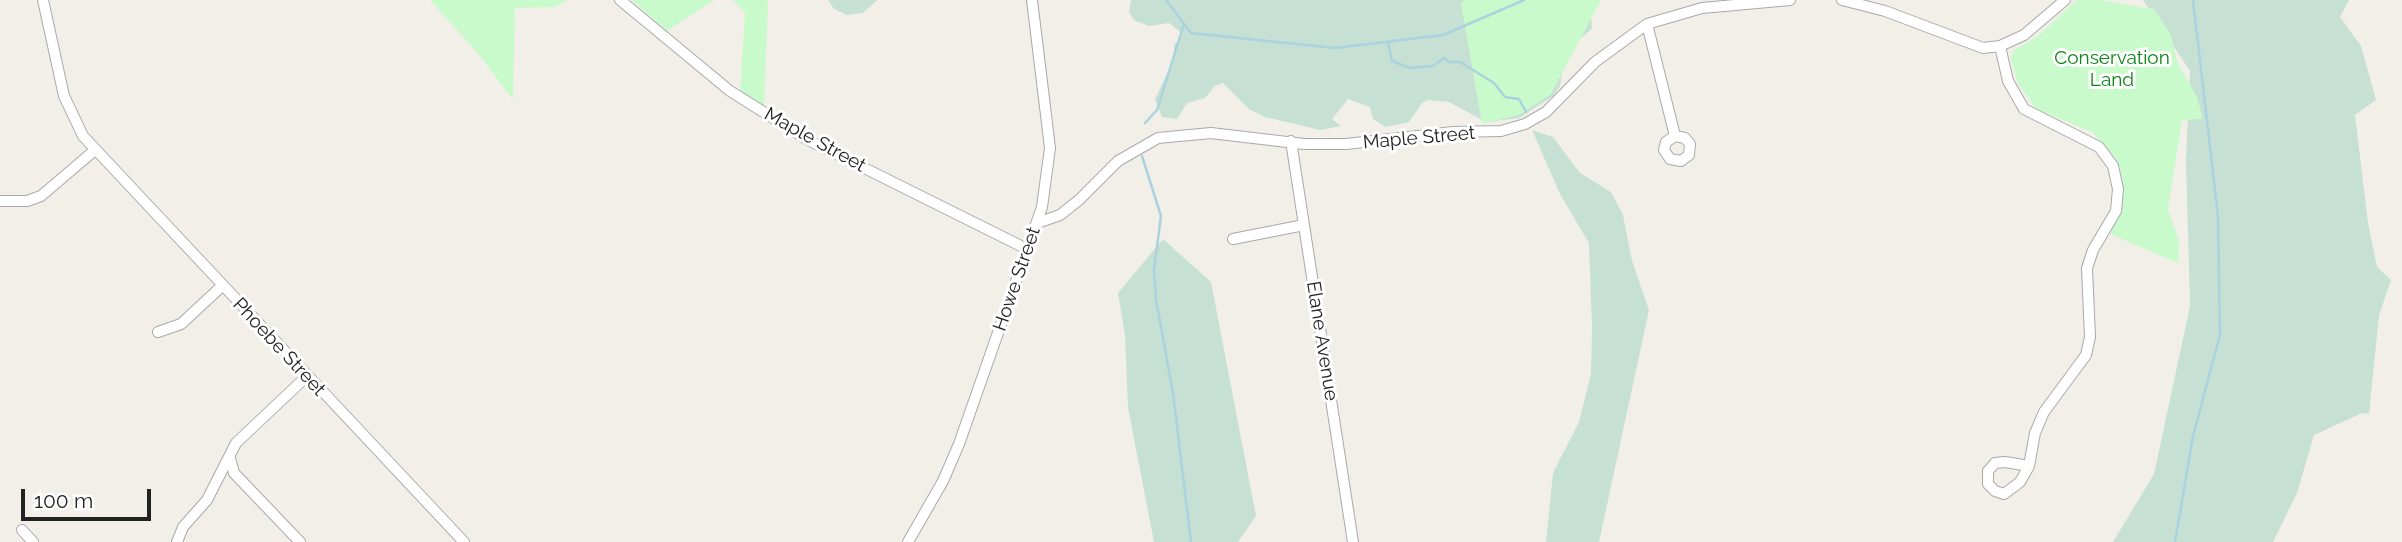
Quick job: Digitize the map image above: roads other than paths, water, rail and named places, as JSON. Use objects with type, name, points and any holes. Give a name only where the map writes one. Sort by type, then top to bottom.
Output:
[{"type":"street","name":"Phoebe Street","points":[[43,0],[66,103],[74,123],[95,150],[306,377],[464,542]]},
{"type":"street","name":"Maple Street","points":[[620,0],[730,91],[808,140],[1028,250]]},
{"type":"street","name":"Howe Street","points":[[908,542],[930,505],[959,444],[1037,223],[1049,168],[1050,148],[1032,0]]},
{"type":"street","name":"Maple Street","points":[[1037,223],[1060,215],[1118,161],[1158,138],[1178,134],[1211,133],[1346,144],[1514,128],[1546,112],[1595,62],[1647,24],[1702,8],[1790,0]]},
{"type":"street","points":[[1842,0],[1885,11],[1983,48],[2000,46],[2024,35],[2065,0]]},
{"type":"street","points":[[1647,24],[1675,136]]},
{"type":"street","points":[[2000,46],[2008,81],[2024,109],[2099,147],[2113,166],[2118,189],[2116,211],[2093,250],[2087,268],[2088,349],[2077,371],[2043,412],[2035,433],[2029,466]]},
{"type":"street","name":"Elane Avenue","points":[[1291,141],[1353,542]]},
{"type":"street","points":[[0,201],[27,201],[41,196],[95,150]]},
{"type":"street","points":[[1233,239],[1304,225]]},
{"type":"street","points":[[158,332],[181,324],[222,286]]},
{"type":"street","points":[[177,542],[183,527],[201,510],[236,443],[306,377]]},
{"type":"street","points":[[230,457],[234,473],[300,542]]},
{"type":"street","points":[[22,530],[33,542]]},
{"type":"waterway","points":[[1166,0],[1191,33],[1335,48],[1443,35],[1524,0]]},
{"type":"waterway","points":[[2175,542],[2193,436],[2220,335],[2218,216],[2193,0]]},
{"type":"waterway","points":[[1145,123],[1157,110],[1184,24]]},
{"type":"waterway","points":[[1388,43],[1392,61],[1410,68],[1433,66],[1444,58],[1449,62],[1460,62],[1494,83],[1505,97],[1519,99],[1526,112]]},
{"type":"waterway","points":[[1142,156],[1161,216],[1154,270],[1156,300],[1173,393],[1191,542]]},
{"type":"park label","name":"Conservation Land","points":[[2112,69]]}]
